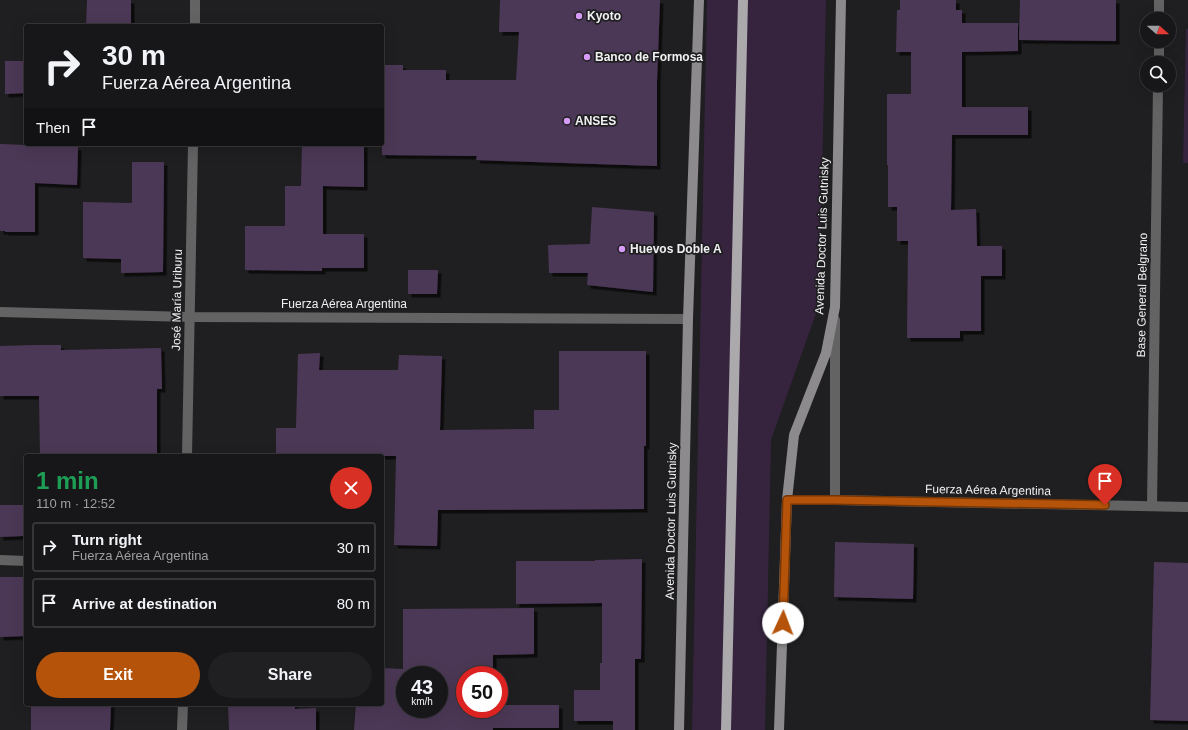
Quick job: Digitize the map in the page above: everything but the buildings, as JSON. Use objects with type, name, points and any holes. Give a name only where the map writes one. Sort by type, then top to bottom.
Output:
[{"type":"main road","name":"Avenida Doctor Luis Gutnisky","points":[[679,730],[688,319],[699,0]]},
{"type":"main road","points":[[726,730],[742,0]]},
{"type":"main road","name":"Avenida Doctor Luis Gutnisky","points":[[779,730],[787,500],[794,435],[826,353],[835,307],[841,0]]},
{"type":"street","points":[[195,0],[195,24]]},
{"type":"street","points":[[1159,12],[1160,0]]},
{"type":"street","name":"Base General Belgrano","points":[[1152,506],[1158,92]]},
{"type":"street","name":"José María Uriburu","points":[[187,454],[193,146]]},
{"type":"street","points":[[835,307],[835,500]]},
{"type":"street","name":"Fuerza Aérea Argentina","points":[[0,312],[190,317],[688,319]]},
{"type":"street","name":"Fuerza Aérea Argentina","points":[[787,500],[1188,507]]},
{"type":"street","points":[[0,560],[24,561]]},
{"type":"street","points":[[182,730],[183,706]]},
{"type":"shaded area","points":[[707,0],[826,0],[819,305],[771,440],[765,730],[692,730]]},
{"type":"shaded area","points":[[1186,29],[1188,29],[1188,163],[1183,163]]},
{"type":"place","name":"Kyoto","points":[[579,16]]},
{"type":"place","name":"Banco de Formosa","points":[[587,57]]},
{"type":"place","name":"ANSES","points":[[567,121]]},
{"type":"place","name":"Huevos Doble A","points":[[622,249]]},
{"type":"route","points":[[783,623],[787,500],[1105,505]]}]
